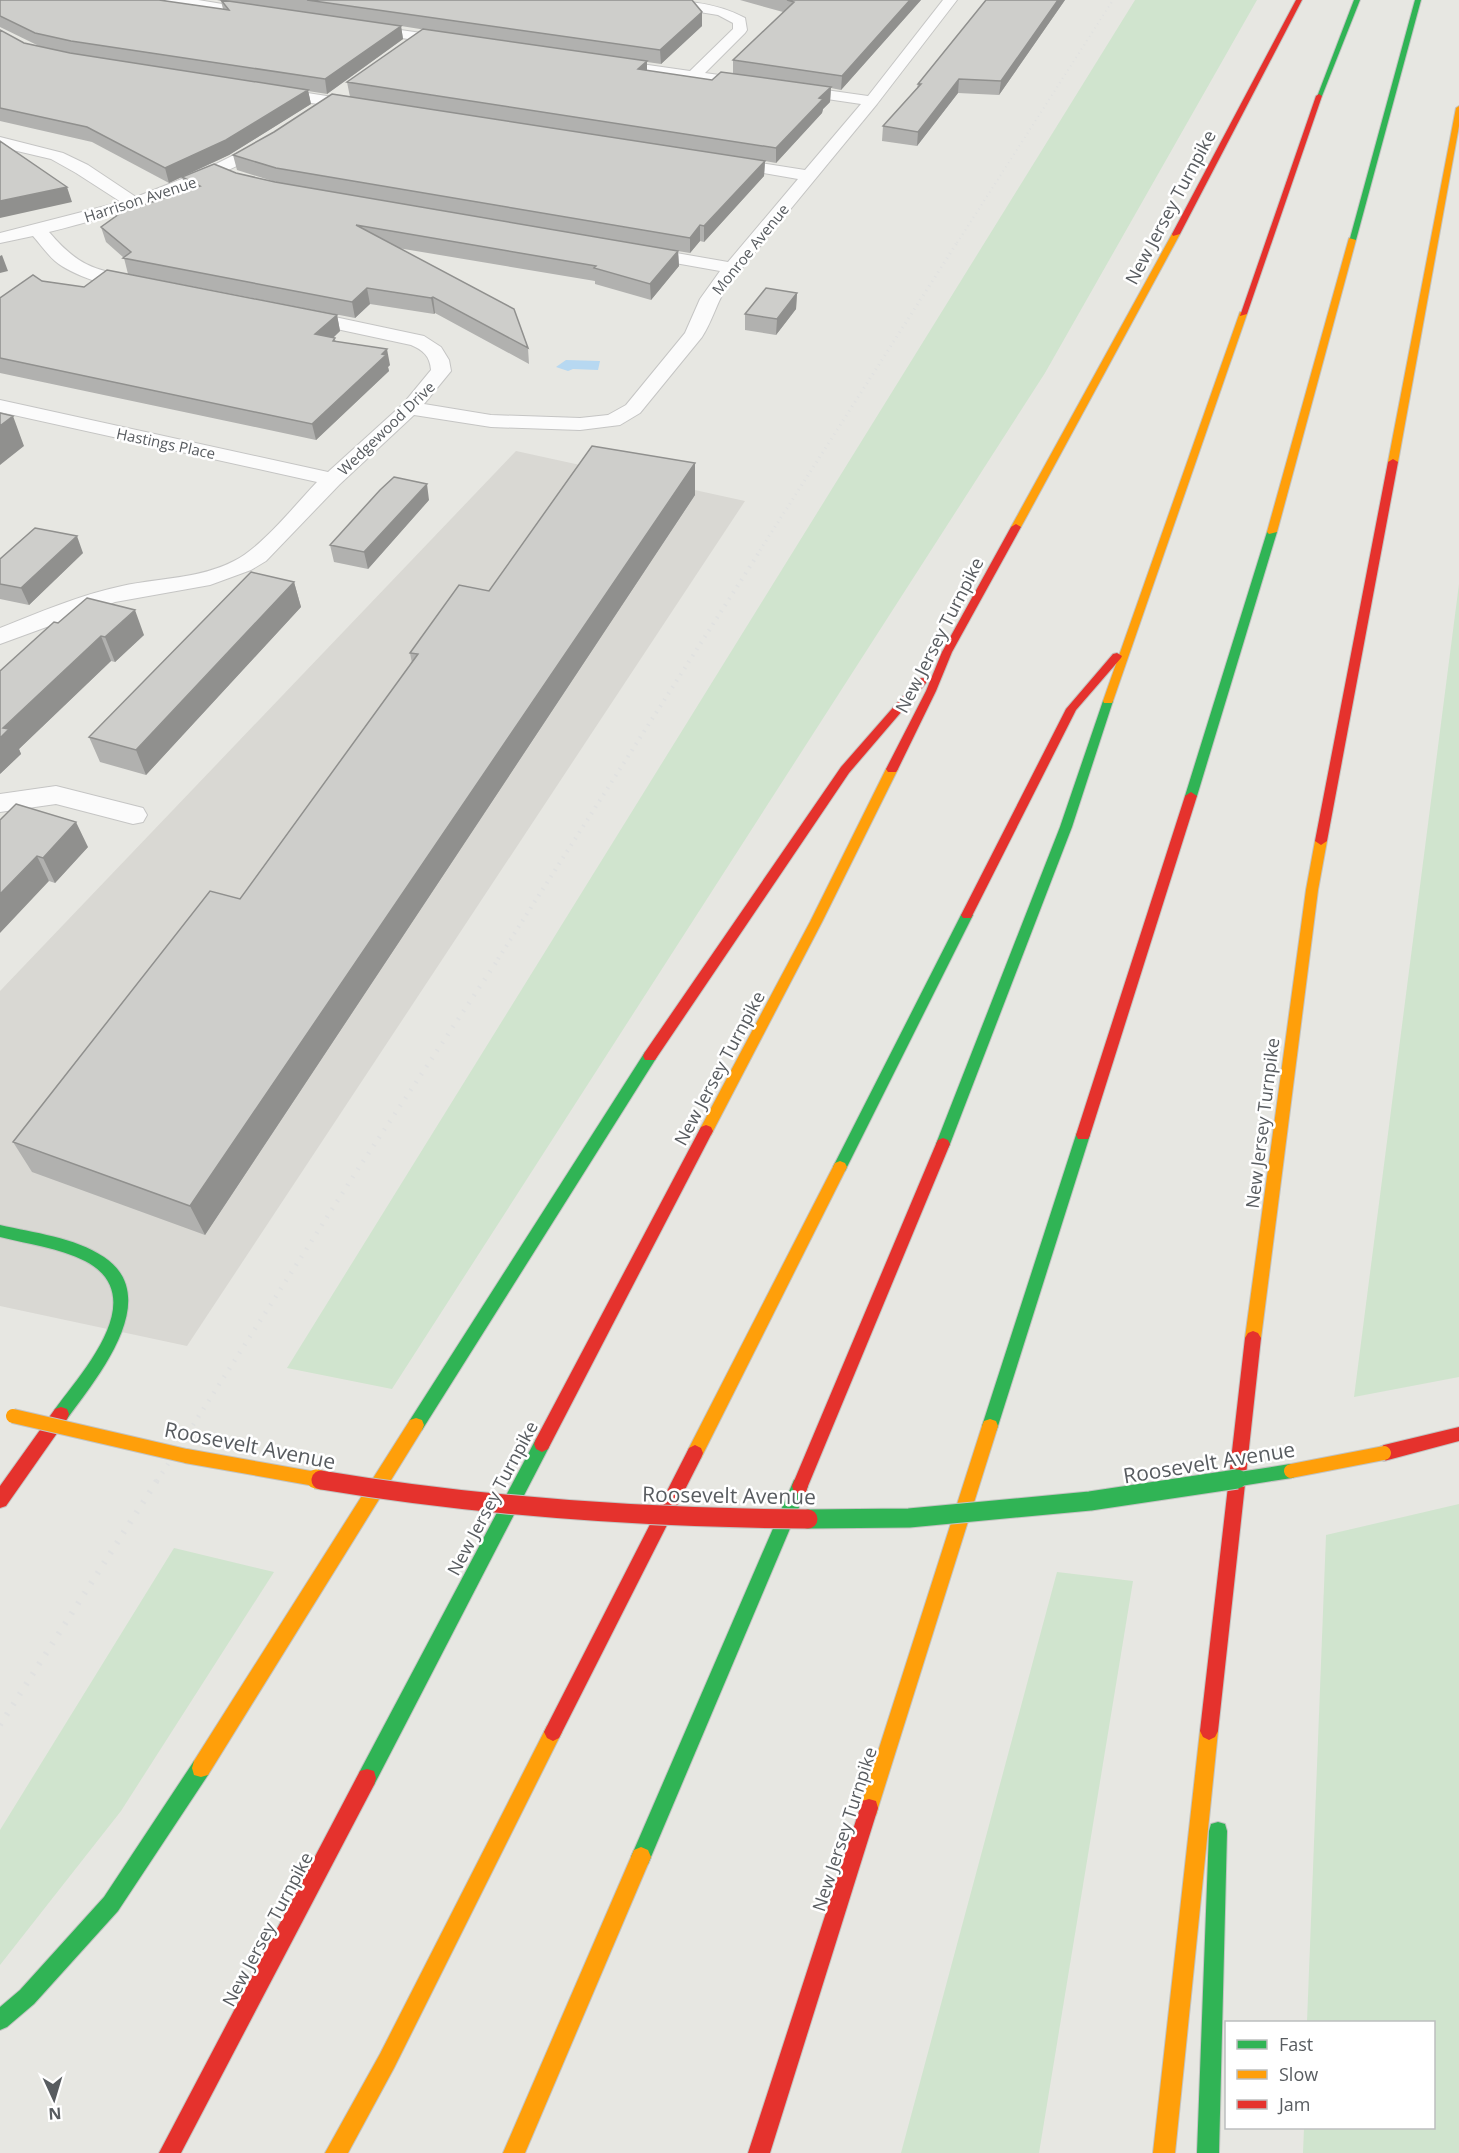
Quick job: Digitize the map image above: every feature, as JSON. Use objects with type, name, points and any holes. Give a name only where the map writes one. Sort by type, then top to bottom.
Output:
[{"type":"main road","name":"New Jersey Turnpike","points":[[171,2153],[816,922],[931,691],[947,652],[1156,272],[1299,0]]},
{"type":"main road","points":[[514,2153],[930,1177],[1066,827],[1126,645],[1318,97],[1357,0]]},
{"type":"main road","name":"New Jersey Turnpike","points":[[759,2153],[1280,505],[1418,0]]},
{"type":"main road","name":"New Jersey Turnpike","points":[[1164,2153],[1258,1285],[1312,890],[1459,108]]},
{"type":"main road","points":[[336,2153],[387,2061],[1071,709],[1126,645]]},
{"type":"main road","points":[[0,2020],[27,1997],[111,1904],[171,1816],[618,1103],[845,770],[947,652]]},
{"type":"main road","points":[[0,1231],[50,1244],[96,1261],[112,1271],[120,1285],[123,1298],[120,1317],[101,1356],[0,1500]]},
{"type":"main road","name":"Roosevelt Avenue","points":[[6,1414],[186,1456],[358,1487],[533,1508],[721,1519],[909,1518],[1090,1501],[1249,1479],[1384,1453],[1459,1434]]},
{"type":"main road","points":[[1220,1759],[1226,1568]]},
{"type":"main road","points":[[1209,2153],[1218,1819]]},
{"type":"street","points":[[172,0],[281,17]]},
{"type":"street","points":[[650,0],[722,11],[740,21],[740,30],[694,75]]},
{"type":"street","name":"Monroe Avenue","points":[[410,408],[514,422],[587,424],[613,421],[633,409],[699,328],[709,299],[733,268],[872,101],[950,0]]},
{"type":"street","points":[[339,25],[466,43]]},
{"type":"street","points":[[402,50],[420,37]]},
{"type":"street","points":[[591,61],[872,101]]},
{"type":"street","points":[[248,88],[386,110]]},
{"type":"street","points":[[310,114],[347,88]]},
{"type":"street","name":"Harrison Avenue","points":[[0,238],[38,230],[134,203],[217,171],[283,134]]},
{"type":"street","points":[[0,142],[57,156],[82,169],[134,203]]},
{"type":"street","points":[[706,160],[810,176]]},
{"type":"street","points":[[217,171],[236,179]]},
{"type":"street","points":[[38,230],[64,260],[80,269],[104,277],[159,288]]},
{"type":"street","points":[[621,249],[733,268]]},
{"type":"street","name":"Wedgewood Drive","points":[[0,637],[120,593],[210,578],[232,571],[258,556],[332,479],[410,408],[441,371],[440,359],[433,348],[406,336],[276,311]]},
{"type":"street","name":"Hastings Place","points":[[0,406],[332,479]]},
{"type":"street","points":[[0,803],[56,795],[133,815]]},
{"type":"shaded area","points":[[516,451],[745,501],[187,1346],[0,1306],[0,991]]},
{"type":"green space","points":[[1135,0],[1257,0],[1045,373],[392,1389],[287,1368]]},
{"type":"green space","points":[[1459,584],[1459,1377],[1354,1397]]},
{"type":"green space","points":[[1459,1504],[1459,2153],[1303,2153],[1304,2129],[1435,2129],[1435,2021],[1307,2021],[1326,1535]]},
{"type":"green space","points":[[174,1548],[274,1572],[121,1811],[0,1965],[0,1830]]},
{"type":"green space","points":[[1057,1572],[1133,1581],[1039,2153],[901,2153]]},
{"type":"water","points":[[566,360],[600,361],[598,370],[573,369],[568,371],[556,367]]},
{"type":"building","points":[[0,0],[159,0],[229,10],[221,0],[401,26],[325,79],[71,41],[35,33],[0,16]]},
{"type":"building","points":[[307,0],[692,0],[702,12],[660,50]]},
{"type":"building","points":[[787,0],[910,0],[842,76],[733,60],[794,2]]},
{"type":"building","points":[[986,0],[1058,0],[1001,81],[959,79],[918,132],[883,126],[921,84],[918,84]]},
{"type":"building","points":[[423,29],[647,61],[638,69],[712,80],[721,72],[831,87],[819,98],[823,99],[776,148],[347,82]]},
{"type":"building","points":[[0,30],[24,43],[70,53],[308,90],[226,140],[165,168],[87,127],[0,108]]},
{"type":"building","points":[[332,94],[765,161],[704,226],[700,225],[690,238],[276,168],[233,155],[274,132]]},
{"type":"building","points":[[0,141],[67,187],[0,201]]},
{"type":"building","points":[[214,164],[236,173],[275,182],[678,251],[650,284],[594,268],[596,266],[356,225],[514,309],[528,348],[433,297],[367,288],[352,302],[123,258],[131,252],[101,227],[122,212],[200,186],[182,177]]},
{"type":"building","points":[[107,270],[337,315],[315,334],[335,338],[333,341],[387,349],[382,354],[386,355],[312,424],[0,358],[0,298],[33,275],[42,281],[84,287]]},
{"type":"building","points":[[766,288],[797,293],[777,319],[745,314]]},
{"type":"building","points":[[0,413],[13,416],[0,426]]},
{"type":"building","points":[[592,446],[695,463],[190,1206],[13,1142],[210,891],[240,899],[418,654],[410,653],[459,585],[489,591]]},
{"type":"building","points":[[394,477],[427,484],[364,552],[330,545],[380,490]]},
{"type":"building","points":[[35,528],[77,536],[21,588],[0,584],[0,559]]},
{"type":"building","points":[[251,572],[294,582],[136,750],[89,737]]},
{"type":"building","points":[[87,598],[135,610],[105,637],[101,636],[3,728],[9,729],[0,738],[0,671],[54,622],[58,623]]},
{"type":"building","points":[[16,804],[76,822],[43,858],[37,856],[0,894],[0,820]]},
{"type":"railway","points":[[957,243],[1113,0]]},
{"type":"railway","points":[[757,555],[958,241]]},
{"type":"railway","points":[[498,959],[758,554]]},
{"type":"railway","points":[[157,1481],[356,1172],[499,958]]},
{"type":"railway","points":[[0,1725],[158,1479]]},
{"type":"traffic: fast","points":[[1319,96],[1357,0]]},
{"type":"traffic: fast","points":[[1352,240],[1418,0]]},
{"type":"traffic: fast","points":[[1191,796],[1272,532]]},
{"type":"traffic: fast","points":[[943,1144],[1066,827],[1108,701]]},
{"type":"traffic: fast","points":[[840,1167],[967,915]]},
{"type":"traffic: fast","points":[[416,1425],[650,1056]]},
{"type":"traffic: fast","points":[[990,1426],[1083,1135]]},
{"type":"traffic: fast","points":[[0,1231],[78,1251],[101,1263],[116,1279],[122,1297],[119,1318],[111,1339],[99,1361],[61,1414]]},
{"type":"traffic: fast","points":[[367,1778],[542,1444]]},
{"type":"traffic: fast","points":[[808,1519],[909,1518],[1090,1501],[1291,1471]]},
{"type":"traffic: fast","points":[[641,1857],[800,1486]]},
{"type":"traffic: fast","points":[[0,2020],[27,1997],[111,1904],[201,1768]]},
{"type":"traffic: fast","points":[[1208,2153],[1218,1831]]},
{"type":"traffic: slow","points":[[1393,462],[1459,108]]},
{"type":"traffic: slow","points":[[1016,527],[1176,234]]},
{"type":"traffic: slow","points":[[1272,532],[1352,240]]},
{"type":"traffic: slow","points":[[1108,701],[1243,314]]},
{"type":"traffic: slow","points":[[706,1131],[816,922],[892,769]]},
{"type":"traffic: slow","points":[[1253,1338],[1312,890],[1321,841]]},
{"type":"traffic: slow","points":[[695,1453],[840,1167]]},
{"type":"traffic: slow","points":[[13,1416],[186,1456],[321,1480]]},
{"type":"traffic: slow","points":[[201,1768],[416,1425]]},
{"type":"traffic: slow","points":[[869,1808],[990,1426]]},
{"type":"traffic: slow","points":[[1291,1471],[1384,1453]]},
{"type":"traffic: slow","points":[[1164,2153],[1209,1731]]},
{"type":"traffic: slow","points":[[336,2153],[387,2061],[553,1732]]},
{"type":"traffic: slow","points":[[514,2153],[641,1857]]},
{"type":"traffic: jam","points":[[1176,234],[1299,0]]},
{"type":"traffic: jam","points":[[1243,314],[1319,96]]},
{"type":"traffic: jam","points":[[1321,841],[1393,462]]},
{"type":"traffic: jam","points":[[892,769],[931,691],[947,652],[1016,527]]},
{"type":"traffic: jam","points":[[967,915],[1071,709],[1117,656]]},
{"type":"traffic: jam","points":[[650,1056],[845,770],[922,681]]},
{"type":"traffic: jam","points":[[1083,1135],[1191,796]]},
{"type":"traffic: jam","points":[[542,1444],[706,1131]]},
{"type":"traffic: jam","points":[[800,1486],[943,1144]]},
{"type":"traffic: jam","points":[[1209,1731],[1253,1338]]},
{"type":"traffic: jam","points":[[0,1500],[61,1414]]},
{"type":"traffic: jam","points":[[1384,1453],[1459,1434]]},
{"type":"traffic: jam","points":[[553,1732],[695,1453]]},
{"type":"traffic: jam","points":[[321,1480],[442,1498],[564,1510],[686,1517],[808,1519]]},
{"type":"traffic: jam","points":[[170,2153],[367,1778]]},
{"type":"traffic: jam","points":[[759,2153],[869,1808]]}]
